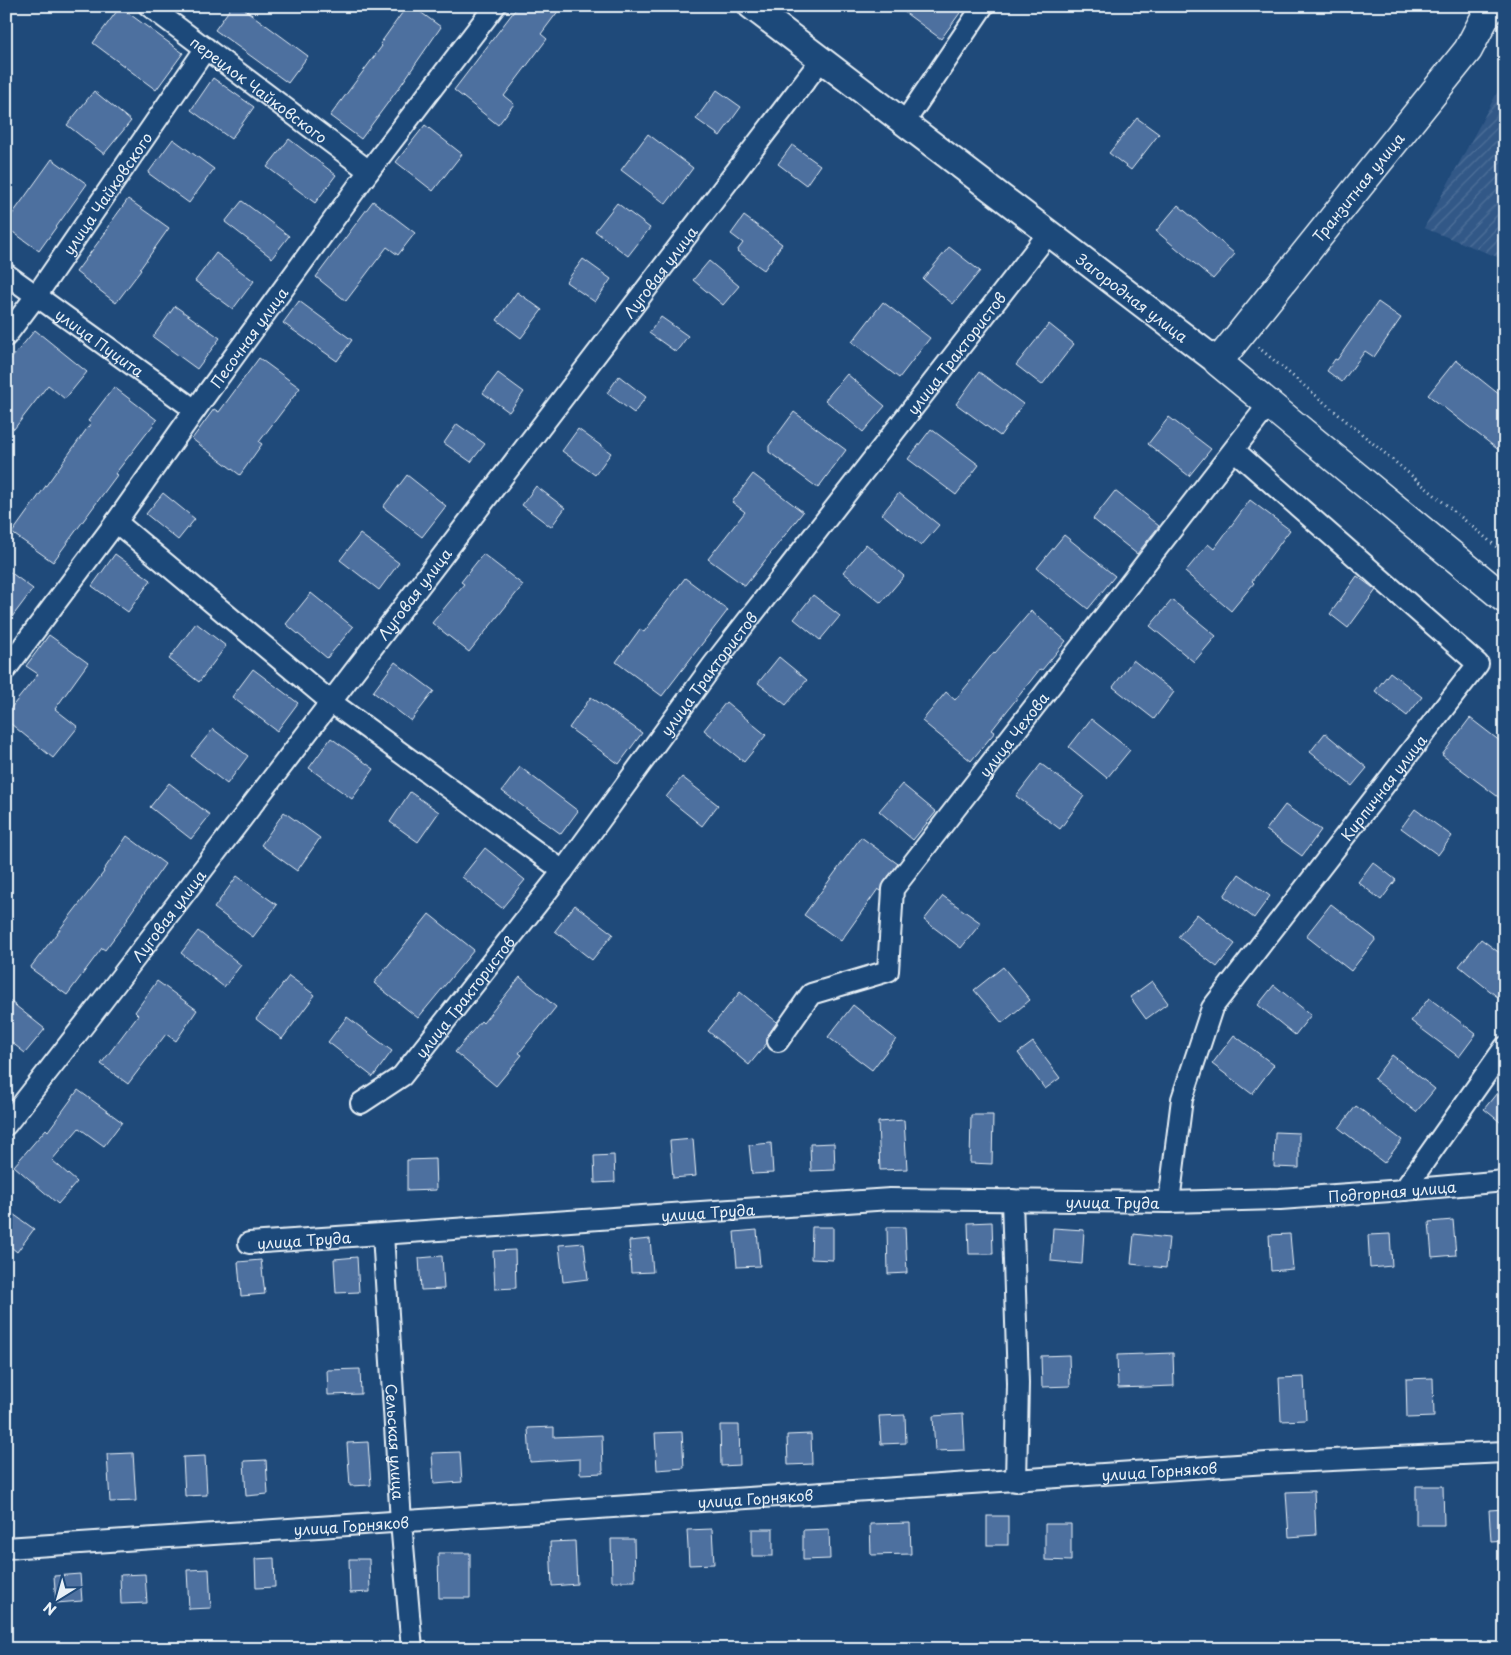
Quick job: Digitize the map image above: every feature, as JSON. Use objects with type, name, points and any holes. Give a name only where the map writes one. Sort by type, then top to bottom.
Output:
[{"type":"main road","name":"Транзитная улица","points":[[1218,362],[1468,50],[1491,6]]},
{"type":"main road","name":"Загородная улица","points":[[1218,362],[1505,599]]},
{"type":"street","name":"переулок Чайковского","points":[[149,6],[369,171]]},
{"type":"street","name":"Песочная улица","points":[[6,669],[116,522],[369,171],[494,6]]},
{"type":"street","points":[[904,123],[983,6]]},
{"type":"street","name":"Загородная улица","points":[[766,11],[821,60],[1218,362]]},
{"type":"street","name":"улица Чайковского","points":[[6,336],[36,296],[206,48]]},
{"type":"street","name":"Луговая улица","points":[[6,1125],[821,60]]},
{"type":"street","name":"улица Трактористов","points":[[362,1103],[402,1076],[562,871],[713,665],[1048,234]]},
{"type":"street","name":"улица Пуцита","points":[[6,274],[195,410]]},
{"type":"street","name":"улица Чехова","points":[[778,1041],[811,994],[888,971],[893,889],[1269,404]]},
{"type":"street","name":"Кирпичная улица","points":[[1169,1202],[1182,1099],[1212,1008],[1478,664],[1234,451]]},
{"type":"street","points":[[116,522],[331,702],[562,871]]},
{"type":"street","points":[[1404,1190],[1505,1047]]},
{"type":"street","name":"Подгорная улица","points":[[1169,1202],[1280,1199],[1505,1181]]},
{"type":"street","name":"улица Труда","points":[[249,1243],[890,1199],[1169,1202]]},
{"type":"street","points":[[1012,1200],[1018,1383],[1016,1481]]},
{"type":"street","name":"Сельская улица","points":[[383,1234],[401,1522],[412,1649]]},
{"type":"street","name":"улица Горняков","points":[[6,1548],[1267,1463],[1505,1452]]},
{"type":"path","points":[[1241,333],[1505,554]]},
{"type":"shaded area","points":[[1505,78],[1505,260],[1424,228]]},
{"type":"building","points":[[232,6],[240,6],[308,56],[288,83],[215,30]]},
{"type":"building","points":[[407,6],[412,6],[441,27],[361,139],[330,116],[382,46],[380,44]]},
{"type":"building","points":[[518,6],[562,6],[541,34],[547,39],[504,96],[514,104],[498,125],[454,90]]},
{"type":"building","points":[[896,6],[965,6],[941,39]]},
{"type":"building","points":[[120,7],[183,53],[156,90],[93,43]]},
{"type":"building","points":[[213,78],[254,107],[231,139],[191,110]]},
{"type":"building","points":[[717,90],[741,107],[720,136],[696,119]]},
{"type":"building","points":[[94,91],[131,121],[104,154],[67,125]]},
{"type":"building","points":[[1137,118],[1159,134],[1131,170],[1109,153]]},
{"type":"building","points":[[425,125],[462,154],[433,191],[396,162]]},
{"type":"building","points":[[648,134],[693,168],[666,204],[621,170]]},
{"type":"building","points":[[173,139],[214,169],[189,203],[148,173]]},
{"type":"building","points":[[289,139],[336,175],[315,203],[267,167]]},
{"type":"building","points":[[792,145],[820,165],[806,185],[778,164]]},
{"type":"building","points":[[52,159],[87,184],[39,251],[6,227],[6,223]]},
{"type":"building","points":[[128,199],[169,228],[116,303],[76,272]]},
{"type":"building","points":[[242,201],[289,236],[272,258],[225,222]]},
{"type":"building","points":[[373,201],[415,233],[398,255],[387,247],[346,301],[316,277]]},
{"type":"building","points":[[617,203],[650,228],[628,256],[595,231]]},
{"type":"building","points":[[1178,205],[1235,254],[1213,279],[1156,231]]},
{"type":"building","points":[[744,216],[782,244],[764,270],[737,251],[743,243],[731,234]]},
{"type":"building","points":[[949,247],[980,271],[953,304],[923,279]]},
{"type":"building","points":[[216,253],[254,281],[233,309],[195,281]]},
{"type":"building","points":[[583,259],[611,279],[595,302],[566,282]]},
{"type":"building","points":[[709,261],[739,286],[723,305],[693,280]]},
{"type":"building","points":[[517,292],[542,310],[521,338],[497,320]]},
{"type":"building","points":[[299,301],[352,340],[337,361],[283,323]]},
{"type":"building","points":[[883,302],[930,338],[899,378],[852,342]]},
{"type":"building","points":[[1378,302],[1401,318],[1374,357],[1365,351],[1342,382],[1327,371],[1335,359],[1337,360]]},
{"type":"building","points":[[175,306],[220,338],[197,369],[153,337]]},
{"type":"building","points":[[661,317],[688,336],[676,352],[649,333]]},
{"type":"building","points":[[1049,324],[1074,344],[1042,385],[1016,365]]},
{"type":"building","points":[[35,330],[87,372],[65,399],[48,385],[14,429],[6,423],[6,365]]},
{"type":"building","points":[[259,358],[300,388],[259,442],[262,444],[240,475],[192,439],[214,409],[219,412]]},
{"type":"building","points":[[1456,360],[1505,399],[1505,455],[1428,395]]},
{"type":"building","points":[[979,372],[1023,404],[1000,436],[956,404]]},
{"type":"building","points":[[498,373],[524,392],[509,412],[483,393]]},
{"type":"building","points":[[847,374],[885,406],[863,432],[825,400]]},
{"type":"building","points":[[619,376],[646,397],[634,413],[607,393]]},
{"type":"building","points":[[114,387],[157,420],[115,474],[117,475],[53,562],[12,533],[91,423],[88,421]]},
{"type":"building","points":[[794,412],[846,450],[818,488],[769,452],[769,446]]},
{"type":"building","points":[[1169,417],[1211,449],[1189,476],[1148,444]]},
{"type":"building","points":[[457,424],[485,444],[471,462],[444,443]]},
{"type":"building","points":[[578,429],[611,453],[595,475],[562,451]]},
{"type":"building","points":[[931,429],[979,465],[956,495],[908,459]]},
{"type":"building","points":[[753,474],[803,512],[745,586],[708,559],[745,512],[732,502]]},
{"type":"building","points":[[407,475],[446,506],[422,537],[383,507]]},
{"type":"building","points":[[536,486],[565,508],[551,527],[522,505]]},
{"type":"building","points":[[1115,491],[1159,526],[1137,554],[1093,519]]},
{"type":"building","points":[[163,493],[195,519],[178,540],[146,514]]},
{"type":"building","points":[[899,493],[939,525],[921,546],[882,514]]},
{"type":"building","points":[[1250,500],[1290,530],[1252,581],[1254,583],[1231,611],[1185,572],[1208,544],[1214,549]]},
{"type":"building","points":[[360,534],[399,563],[379,590],[340,560]]},
{"type":"building","points":[[1064,535],[1115,576],[1088,609],[1037,568]]},
{"type":"building","points":[[866,544],[904,576],[881,603],[843,572]]},
{"type":"building","points":[[115,554],[151,580],[128,612],[92,586]]},
{"type":"building","points":[[483,554],[523,585],[469,652],[432,623],[464,584],[461,582]]},
{"type":"building","points":[[6,569],[33,589],[6,625]]},
{"type":"building","points":[[1357,576],[1376,590],[1348,628],[1330,614]]},
{"type":"building","points":[[685,578],[728,610],[662,696],[616,662],[640,629],[644,632]]},
{"type":"building","points":[[311,593],[353,627],[327,658],[286,624]]},
{"type":"building","points":[[813,595],[840,616],[820,640],[794,619]]},
{"type":"building","points":[[1172,600],[1216,636],[1194,662],[1150,626]]},
{"type":"building","points":[[1031,611],[1066,641],[1042,670],[1040,669],[992,730],[995,732],[971,761],[922,721],[946,692],[955,700],[994,652]]},
{"type":"building","points":[[196,623],[226,646],[199,682],[169,659]]},
{"type":"building","points":[[49,635],[88,663],[55,709],[78,727],[53,758],[6,720],[6,714],[38,674],[26,666]]},
{"type":"building","points":[[779,657],[807,680],[786,705],[758,683]]},
{"type":"building","points":[[1133,660],[1174,692],[1154,719],[1113,687]]},
{"type":"building","points":[[395,662],[434,691],[411,721],[373,692]]},
{"type":"building","points":[[253,669],[298,703],[277,731],[232,697]]},
{"type":"building","points":[[1390,672],[1422,697],[1407,716],[1375,691]]},
{"type":"building","points":[[591,697],[642,733],[619,764],[569,728]]},
{"type":"building","points":[[726,702],[766,735],[744,762],[704,730]]},
{"type":"building","points":[[1470,718],[1505,745],[1505,802],[1442,755]]},
{"type":"building","points":[[1091,719],[1130,750],[1107,778],[1069,747]]},
{"type":"building","points":[[213,729],[248,756],[227,784],[191,756]]},
{"type":"building","points":[[1325,733],[1367,768],[1352,786],[1310,752]]},
{"type":"building","points":[[331,738],[374,769],[352,799],[309,768]]},
{"type":"building","points":[[1041,764],[1084,796],[1060,829],[1016,796]]},
{"type":"building","points":[[520,767],[578,811],[561,834],[502,791]]},
{"type":"building","points":[[682,777],[718,805],[702,826],[666,797]]},
{"type":"building","points":[[169,783],[210,815],[191,839],[150,807]]},
{"type":"building","points":[[902,784],[936,812],[913,840],[879,811]]},
{"type":"building","points":[[410,792],[439,812],[418,842],[390,822]]},
{"type":"building","points":[[1285,805],[1321,830],[1302,856],[1266,830]]},
{"type":"building","points":[[1415,809],[1452,836],[1438,855],[1401,828]]},
{"type":"building","points":[[284,812],[320,838],[297,871],[261,845]]},
{"type":"building","points":[[127,836],[165,864],[105,950],[102,948],[67,995],[30,968],[104,872]]},
{"type":"building","points":[[861,837],[898,864],[884,882],[881,891],[878,889],[841,941],[804,915]]},
{"type":"building","points":[[485,848],[525,880],[502,908],[462,877]]},
{"type":"building","points":[[1373,862],[1396,880],[1381,900],[1358,882]]},
{"type":"building","points":[[1239,874],[1270,896],[1254,918],[1224,896]]},
{"type":"building","points":[[237,876],[277,905],[253,937],[214,908]]},
{"type":"building","points":[[943,896],[981,923],[961,948],[924,920]]},
{"type":"building","points":[[1331,904],[1376,939],[1351,971],[1306,936]]},
{"type":"building","points":[[575,905],[613,934],[592,960],[555,931]]},
{"type":"building","points":[[429,914],[474,950],[418,1018],[374,983]]},
{"type":"building","points":[[1197,914],[1235,944],[1217,967],[1178,937]]},
{"type":"building","points":[[198,931],[241,965],[224,987],[181,953]]},
{"type":"building","points":[[1481,939],[1505,957],[1505,1003],[1459,966]]},
{"type":"building","points":[[1003,967],[1030,1000],[1002,1023],[974,990]]},
{"type":"building","points":[[289,976],[315,995],[282,1039],[256,1019]]},
{"type":"building","points":[[520,977],[556,1007],[519,1053],[522,1055],[496,1086],[455,1052],[481,1021],[483,1023]]},
{"type":"building","points":[[157,981],[197,1010],[176,1041],[166,1034],[128,1084],[101,1064],[138,1015],[135,1012]]},
{"type":"building","points":[[1152,981],[1168,1003],[1146,1019],[1130,997]]},
{"type":"building","points":[[1274,985],[1311,1015],[1295,1035],[1258,1005]]},
{"type":"building","points":[[740,992],[777,1022],[768,1035],[767,1043],[749,1065],[708,1031]]},
{"type":"building","points":[[6,998],[45,1029],[25,1053],[6,1038]]},
{"type":"building","points":[[1429,998],[1476,1034],[1459,1057],[1411,1021]]},
{"type":"building","points":[[853,1005],[896,1039],[872,1070],[828,1037]]},
{"type":"building","points":[[347,1017],[392,1051],[373,1077],[328,1042]]},
{"type":"building","points":[[1234,1035],[1274,1065],[1252,1094],[1212,1064]]},
{"type":"building","points":[[1033,1042],[1060,1078],[1045,1089],[1018,1053]]},
{"type":"building","points":[[1392,1055],[1435,1089],[1416,1112],[1374,1079]]},
{"type":"building","points":[[1505,1083],[1505,1126],[1484,1109]]},
{"type":"building","points":[[78,1090],[122,1122],[104,1146],[79,1128],[52,1160],[77,1182],[58,1204],[14,1166],[46,1129],[48,1131]]},
{"type":"building","points":[[1356,1106],[1402,1140],[1384,1163],[1339,1128]]},
{"type":"building","points":[[971,1115],[993,1115],[992,1164],[970,1163]]},
{"type":"building","points":[[904,1120],[907,1169],[880,1170],[878,1122]]},
{"type":"building","points":[[1275,1132],[1299,1133],[1299,1168],[1274,1167]]},
{"type":"building","points":[[693,1139],[696,1176],[673,1178],[670,1141]]},
{"type":"building","points":[[771,1143],[773,1173],[752,1174],[749,1145]]},
{"type":"building","points":[[834,1143],[835,1170],[811,1171],[810,1144]]},
{"type":"building","points":[[614,1155],[615,1182],[595,1183],[594,1156]]},
{"type":"building","points":[[435,1159],[436,1190],[407,1191],[407,1160]]},
{"type":"building","points":[[6,1209],[34,1229],[17,1252],[6,1243]]},
{"type":"building","points":[[1453,1220],[1456,1255],[1432,1257],[1429,1222]]},
{"type":"building","points":[[992,1222],[993,1254],[969,1254],[968,1223]]},
{"type":"building","points":[[812,1227],[833,1227],[833,1260],[811,1259]]},
{"type":"building","points":[[887,1227],[905,1227],[907,1273],[888,1274]]},
{"type":"building","points":[[1053,1228],[1084,1230],[1082,1264],[1051,1261]]},
{"type":"building","points":[[757,1230],[760,1266],[737,1267],[734,1232]]},
{"type":"building","points":[[1134,1234],[1169,1238],[1166,1268],[1131,1264]]},
{"type":"building","points":[[1290,1234],[1293,1269],[1271,1271],[1269,1235]]},
{"type":"building","points":[[1390,1234],[1392,1266],[1370,1268],[1368,1235]]},
{"type":"building","points":[[650,1239],[653,1272],[631,1273],[629,1241]]},
{"type":"building","points":[[584,1243],[588,1279],[563,1282],[559,1245]]},
{"type":"building","points":[[515,1250],[516,1288],[495,1289],[493,1251]]},
{"type":"building","points":[[442,1256],[444,1289],[421,1290],[419,1258]]},
{"type":"building","points":[[357,1257],[359,1292],[336,1293],[334,1259]]},
{"type":"building","points":[[261,1260],[265,1294],[241,1296],[238,1262]]},
{"type":"building","points":[[1173,1353],[1174,1386],[1118,1388],[1117,1355]]},
{"type":"building","points":[[1069,1355],[1070,1386],[1042,1387],[1041,1356]]},
{"type":"building","points":[[360,1369],[361,1394],[328,1395],[327,1370]]},
{"type":"building","points":[[1304,1377],[1306,1420],[1281,1421],[1279,1378]]},
{"type":"building","points":[[1433,1378],[1434,1417],[1407,1418],[1406,1379]]},
{"type":"building","points":[[963,1414],[965,1450],[935,1451],[933,1416]]},
{"type":"building","points":[[905,1415],[906,1443],[881,1444],[879,1416]]},
{"type":"building","points":[[720,1425],[739,1425],[740,1465],[721,1466]]},
{"type":"building","points":[[554,1427],[554,1437],[602,1435],[603,1473],[580,1474],[580,1459],[530,1462],[528,1428]]},
{"type":"building","points":[[682,1432],[684,1468],[657,1470],[655,1433]]},
{"type":"building","points":[[811,1434],[812,1464],[788,1465],[787,1435]]},
{"type":"building","points":[[368,1442],[371,1485],[350,1486],[347,1443]]},
{"type":"building","points":[[460,1452],[462,1482],[434,1484],[432,1453]]},
{"type":"building","points":[[133,1453],[136,1501],[110,1502],[107,1454]]},
{"type":"building","points":[[205,1456],[207,1495],[185,1496],[183,1457]]},
{"type":"building","points":[[266,1460],[268,1494],[246,1496],[244,1461]]},
{"type":"building","points":[[1416,1486],[1443,1486],[1444,1525],[1416,1525]]},
{"type":"building","points":[[1314,1491],[1316,1535],[1289,1537],[1286,1492]]},
{"type":"building","points":[[1505,1509],[1505,1540],[1491,1541],[1489,1510]]},
{"type":"building","points":[[987,1516],[1008,1516],[1008,1545],[987,1545]]},
{"type":"building","points":[[910,1523],[911,1554],[871,1555],[870,1524]]},
{"type":"building","points":[[1045,1524],[1071,1524],[1071,1561],[1045,1560]]},
{"type":"building","points":[[712,1529],[714,1564],[689,1565],[687,1530]]},
{"type":"building","points":[[752,1529],[773,1529],[773,1556],[752,1556]]},
{"type":"building","points":[[829,1529],[830,1559],[803,1560],[803,1530]]},
{"type":"building","points":[[611,1539],[634,1539],[635,1581],[612,1581]]},
{"type":"building","points":[[575,1541],[577,1584],[552,1586],[550,1542]]},
{"type":"building","points":[[438,1553],[470,1553],[470,1598],[439,1598]]},
{"type":"building","points":[[274,1558],[275,1587],[256,1588],[255,1559]]},
{"type":"building","points":[[349,1559],[369,1559],[370,1592],[350,1593]]},
{"type":"building","points":[[209,1569],[211,1608],[189,1609],[187,1570]]},
{"type":"building","points":[[80,1574],[82,1601],[56,1603],[54,1576]]},
{"type":"building","points":[[145,1574],[147,1603],[121,1604],[120,1575]]}]
